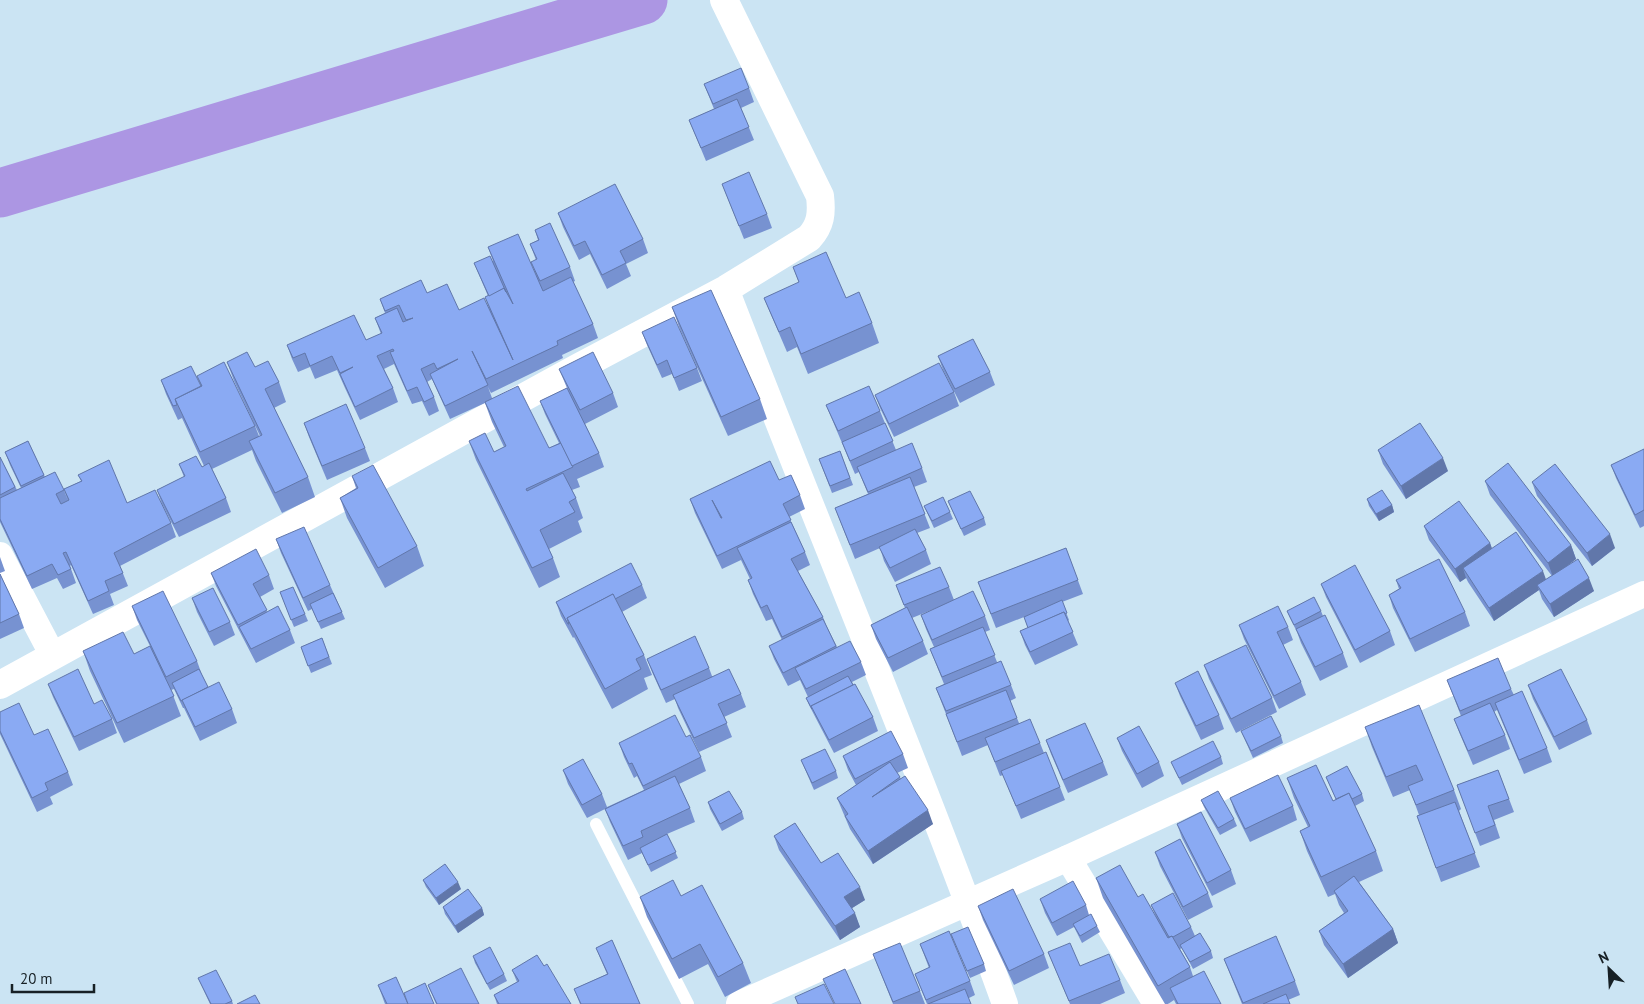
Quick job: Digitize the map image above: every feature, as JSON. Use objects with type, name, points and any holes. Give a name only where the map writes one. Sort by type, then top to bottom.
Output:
[{"type":"street","points":[[0,685],[579,366],[726,289],[809,238],[816,230],[822,208],[820,196],[724,0]]},
{"type":"street","points":[[726,289],[968,901],[1005,1004]]},
{"type":"street","points":[[0,555],[53,656]]},
{"type":"street","points":[[739,1004],[1068,858],[1644,594]]},
{"type":"street","points":[[1068,858],[1156,1004]]},
{"type":"lane","points":[[596,824],[688,1004]]},
{"type":"building","points":[[741,68],[749,88],[713,104],[704,84]]},
{"type":"building","points":[[737,99],[749,127],[701,148],[689,120]]},
{"type":"building","points":[[749,172],[767,214],[739,226],[722,184]]},
{"type":"building","points":[[615,184],[643,239],[620,251],[626,263],[602,275],[585,241],[574,246],[558,213]]},
{"type":"building","points":[[550,223],[570,267],[540,281],[531,262],[537,259],[530,244],[539,240],[535,230]]},
{"type":"building","points":[[518,234],[543,291],[571,277],[593,324],[557,341],[558,345],[486,379],[472,351],[488,385],[445,406],[430,374],[458,359],[437,369],[434,363],[421,369],[434,397],[424,402],[417,387],[407,391],[390,352],[394,351],[393,349],[377,356],[393,388],[355,407],[340,374],[353,367],[340,373],[332,356],[310,366],[305,353],[293,358],[287,345],[354,315],[366,340],[382,333],[375,318],[397,308],[403,322],[413,318],[406,320],[399,305],[385,311],[380,299],[421,280],[427,293],[447,284],[459,310],[484,298],[513,360],[485,297],[504,288],[513,304],[488,247]]},
{"type":"building","points":[[826,252],[846,298],[859,292],[872,323],[801,354],[790,327],[779,332],[764,298],[799,282],[793,267]]},
{"type":"building","points":[[490,256],[506,292],[504,288],[489,296],[474,263]]},
{"type":"building","points":[[711,290],[760,399],[721,417],[672,307]]},
{"type":"building","points":[[674,317],[697,368],[674,378],[667,360],[657,365],[642,332]]},
{"type":"building","points":[[973,339],[990,372],[955,389],[938,356]]},
{"type":"building","points":[[247,352],[255,367],[268,361],[279,382],[265,389],[308,477],[275,493],[249,441],[262,435],[227,362]]},
{"type":"building","points":[[593,352],[613,393],[580,410],[559,369]]},
{"type":"building","points":[[224,362],[255,426],[200,452],[175,399],[202,386],[197,376]]},
{"type":"building","points":[[939,363],[954,392],[889,424],[875,395]]},
{"type":"building","points":[[191,366],[201,386],[175,399],[177,405],[173,406],[161,380]]},
{"type":"building","points":[[518,386],[549,448],[561,443],[573,467],[526,489],[527,491],[563,473],[576,498],[569,502],[575,512],[540,530],[553,558],[532,568],[469,441],[485,433],[494,452],[506,446],[485,402]]},
{"type":"building","points":[[869,386],[880,411],[838,431],[826,405]]},
{"type":"building","points":[[567,388],[599,453],[572,466],[540,401]]},
{"type":"building","points":[[346,404],[365,448],[322,466],[304,423]]},
{"type":"building","points":[[885,423],[893,441],[850,461],[842,442]]},
{"type":"building","points":[[1420,423],[1443,458],[1401,486],[1378,450]]},
{"type":"building","points":[[28,441],[44,475],[21,486],[5,452]]},
{"type":"building","points":[[912,443],[922,468],[868,492],[857,467]]},
{"type":"building","points":[[1644,449],[1644,510],[1635,515],[1611,465]]},
{"type":"building","points":[[840,451],[850,478],[830,486],[819,459]]},
{"type":"building","points":[[196,456],[202,467],[209,463],[226,498],[174,524],[157,490],[185,476],[179,464]]},
{"type":"building","points":[[0,457],[15,487],[0,495]]},
{"type":"building","points":[[109,460],[127,503],[155,490],[171,523],[114,553],[123,573],[105,581],[109,591],[88,601],[66,552],[63,553],[71,569],[58,575],[52,564],[27,576],[0,519],[0,498],[55,472],[64,490],[56,494],[61,504],[69,500],[64,489],[82,481],[78,475]]},
{"type":"building","points":[[770,461],[779,480],[791,475],[800,495],[783,504],[791,520],[717,556],[690,499]]},
{"type":"building","points":[[1508,463],[1571,545],[1548,563],[1485,481]]},
{"type":"building","points":[[1555,464],[1610,534],[1587,553],[1532,482]]},
{"type":"building","points":[[373,465],[417,546],[378,568],[340,498],[358,488],[352,476]]},
{"type":"building","points":[[910,477],[925,514],[850,545],[835,508]]},
{"type":"building","points":[[1382,490],[1392,505],[1376,514],[1367,499]]},
{"type":"building","points":[[970,491],[984,518],[961,529],[948,501]]},
{"type":"building","points":[[943,497],[950,512],[932,521],[924,506]]},
{"type":"building","points":[[1459,501],[1490,543],[1455,569],[1424,526]]},
{"type":"building","points":[[791,522],[805,552],[791,559],[823,617],[782,637],[767,605],[761,608],[748,580],[752,578],[737,548]]},
{"type":"building","points":[[304,527],[330,585],[303,598],[276,539]]},
{"type":"building","points":[[915,529],[926,550],[890,568],[879,547]]},
{"type":"building","points":[[1516,532],[1543,571],[1489,608],[1463,568]]},
{"type":"building","points":[[1066,548],[1078,580],[991,614],[978,582]]},
{"type":"building","points":[[256,549],[269,575],[253,584],[267,610],[238,625],[211,573]]},
{"type":"building","points":[[1439,559],[1465,612],[1410,639],[1389,595],[1401,588],[1396,580]]},
{"type":"building","points":[[1578,559],[1589,578],[1550,604],[1537,585]]},
{"type":"building","points":[[631,563],[642,585],[615,599],[613,594],[567,618],[568,624],[556,602]]},
{"type":"building","points":[[1355,565],[1390,631],[1355,650],[1321,584]]},
{"type":"building","points":[[940,567],[949,587],[904,605],[896,585]]},
{"type":"building","points":[[0,574],[19,614],[0,623]]},
{"type":"building","points":[[293,587],[305,614],[291,620],[280,592]]},
{"type":"building","points":[[213,588],[230,622],[209,632],[192,598]]},
{"type":"building","points":[[163,591],[197,661],[166,677],[132,606]]},
{"type":"building","points":[[973,591],[985,616],[932,640],[921,615]]},
{"type":"building","points":[[333,593],[342,612],[318,622],[310,604]]},
{"type":"building","points":[[613,594],[644,655],[636,659],[641,669],[605,689],[567,618]]},
{"type":"building","points":[[1314,597],[1321,611],[1294,625],[1287,611]]},
{"type":"building","points":[[1062,600],[1067,613],[1065,614],[1064,612],[1028,628],[1024,617]]},
{"type":"building","points":[[278,606],[290,630],[251,649],[239,627]]},
{"type":"building","points":[[1278,606],[1288,627],[1277,632],[1301,682],[1274,696],[1239,625]]},
{"type":"building","points":[[907,607],[923,641],[888,658],[871,625]]},
{"type":"building","points":[[1064,612],[1073,632],[1030,652],[1020,631]]},
{"type":"building","points":[[1325,615],[1343,653],[1315,667],[1296,629]]},
{"type":"building","points":[[823,619],[836,646],[783,673],[769,646]]},
{"type":"building","points":[[983,627],[995,655],[942,677],[930,649]]},
{"type":"building","points":[[123,632],[134,654],[150,646],[174,696],[117,723],[83,651]]},
{"type":"building","points":[[695,636],[709,668],[661,690],[647,659]]},
{"type":"building","points":[[322,638],[329,657],[308,666],[301,647]]},
{"type":"building","points":[[850,641],[861,662],[806,689],[795,668]]},
{"type":"building","points":[[1246,645],[1272,698],[1231,719],[1204,665]]},
{"type":"building","points":[[1498,658],[1511,689],[1460,711],[1447,680]]},
{"type":"building","points":[[1001,661],[1011,685],[946,711],[936,688]]},
{"type":"building","points":[[78,669],[94,704],[102,700],[112,719],[74,737],[48,684]]},
{"type":"building","points":[[199,669],[208,687],[181,701],[172,683]]},
{"type":"building","points":[[729,669],[741,694],[718,704],[727,723],[694,738],[673,695]]},
{"type":"building","points":[[1561,669],[1587,720],[1554,737],[1528,685]]},
{"type":"building","points":[[1198,671],[1219,715],[1196,726],[1175,683]]},
{"type":"building","points":[[848,676],[853,685],[811,706],[812,709],[806,698]]},
{"type":"building","points":[[219,682],[232,709],[195,727],[182,700]]},
{"type":"building","points":[[855,684],[873,717],[829,740],[811,706]]},
{"type":"building","points":[[1006,690],[1017,718],[957,742],[946,714]]},
{"type":"building","points":[[1522,691],[1547,748],[1519,760],[1495,703]]},
{"type":"building","points":[[19,703],[34,735],[48,729],[68,772],[45,783],[48,790],[32,798],[0,731],[0,712]]},
{"type":"building","points":[[1490,703],[1505,735],[1468,751],[1454,719]]},
{"type":"building","points":[[1419,705],[1454,790],[1416,805],[1408,786],[1423,780],[1416,765],[1386,777],[1365,727]]},
{"type":"building","points":[[675,715],[686,737],[690,735],[701,757],[643,786],[632,763],[629,764],[619,743]]},
{"type":"building","points":[[1271,716],[1281,736],[1251,751],[1241,731]]},
{"type":"building","points":[[1030,719],[1040,743],[995,762],[985,738]]},
{"type":"building","points":[[1085,723],[1103,762],[1063,780],[1046,740]]},
{"type":"building","points":[[1139,726],[1159,762],[1137,774],[1117,738]]},
{"type":"building","points":[[891,731],[903,754],[855,779],[843,756]]},
{"type":"building","points":[[1213,741],[1221,757],[1179,778],[1171,762]]},
{"type":"building","points":[[825,749],[836,771],[812,783],[801,760]]},
{"type":"building","points":[[1046,752],[1060,787],[1016,806],[1001,771]]},
{"type":"building","points":[[583,759],[602,794],[582,805],[563,770]]},
{"type":"building","points":[[890,762],[900,777],[872,797],[905,776],[928,810],[868,851],[845,816],[848,814],[837,798]]},
{"type":"building","points":[[1316,765],[1333,801],[1349,793],[1376,851],[1321,877],[1300,831],[1310,826],[1287,778]]},
{"type":"building","points":[[1347,766],[1362,794],[1352,799],[1349,793],[1336,799],[1326,777]]},
{"type":"building","points":[[1498,770],[1509,799],[1488,806],[1495,825],[1475,833],[1457,785]]},
{"type":"building","points":[[1278,775],[1293,806],[1245,829],[1230,798]]},
{"type":"building","points":[[675,776],[690,808],[641,831],[643,837],[623,846],[605,809]]},
{"type":"building","points":[[729,791],[742,812],[720,824],[708,802]]},
{"type":"building","points":[[1218,791],[1234,819],[1218,828],[1201,800]]},
{"type":"building","points":[[1455,802],[1475,853],[1436,868],[1417,816]]},
{"type":"building","points":[[1201,812],[1231,870],[1207,883],[1177,824]]},
{"type":"building","points":[[795,823],[821,863],[838,853],[860,887],[844,897],[855,913],[835,926],[774,836]]},
{"type":"building","points":[[667,834],[676,852],[648,865],[640,848]]},
{"type":"building","points":[[1180,839],[1208,893],[1183,907],[1155,852]]},
{"type":"building","points":[[445,864],[458,882],[436,898],[423,880]]},
{"type":"building","points":[[1120,865],[1138,897],[1143,894],[1168,938],[1172,936],[1190,967],[1158,986],[1096,878]]},
{"type":"building","points":[[1354,876],[1393,929],[1343,964],[1319,931],[1348,911],[1334,891]]},
{"type":"building","points":[[673,880],[681,896],[702,885],[743,963],[718,977],[700,944],[672,959],[640,897]]},
{"type":"building","points":[[1073,881],[1086,905],[1052,923],[1040,899]]},
{"type":"building","points":[[468,889],[482,908],[455,926],[443,907]]},
{"type":"building","points":[[1013,889],[1044,954],[1009,971],[978,906]]},
{"type":"building","points":[[1173,893],[1191,927],[1173,937],[1169,937],[1151,905]]},
{"type":"building","points":[[1091,914],[1097,926],[1080,936],[1073,924]]},
{"type":"building","points":[[968,927],[984,964],[967,971],[951,934]]},
{"type":"building","points":[[949,931],[970,981],[926,1000],[915,974],[930,967],[920,944]]},
{"type":"building","points":[[1200,933],[1211,951],[1190,962],[1180,945]]},
{"type":"building","points":[[1276,936],[1295,981],[1243,1003],[1224,959]]},
{"type":"building","points":[[612,940],[640,1004],[581,1004],[574,989],[608,974],[596,948]]},
{"type":"building","points":[[900,943],[920,991],[893,1002],[873,954]]},
{"type":"building","points":[[1070,943],[1080,966],[1109,954],[1120,980],[1069,1001],[1048,952]]},
{"type":"building","points":[[490,947],[504,974],[487,984],[473,956]]},
{"type":"building","points":[[537,955],[544,966],[547,964],[571,1004],[499,1004],[494,995],[519,981],[512,970]]},
{"type":"building","points":[[461,968],[479,1004],[437,1004],[428,985]]},
{"type":"building","points":[[845,969],[861,1004],[835,1004],[823,979]]},
{"type":"building","points":[[216,970],[232,1001],[225,1004],[211,1004],[198,978]]},
{"type":"building","points":[[1204,971],[1221,1004],[1178,1004],[1170,988]]},
{"type":"building","points":[[396,977],[408,1004],[387,1004],[378,985]]},
{"type":"building","points":[[425,983],[434,1004],[408,1004],[404,993]]},
{"type":"building","points":[[824,984],[834,1004],[798,1004],[795,997]]},
{"type":"building","points":[[965,989],[971,1004],[928,1004]]},
{"type":"building","points":[[1286,994],[1290,1004],[1263,1004]]},
{"type":"building","points":[[255,995],[260,1004],[237,1004]]},
{"type":"waterway","points":[[0,193],[643,0]]}]
